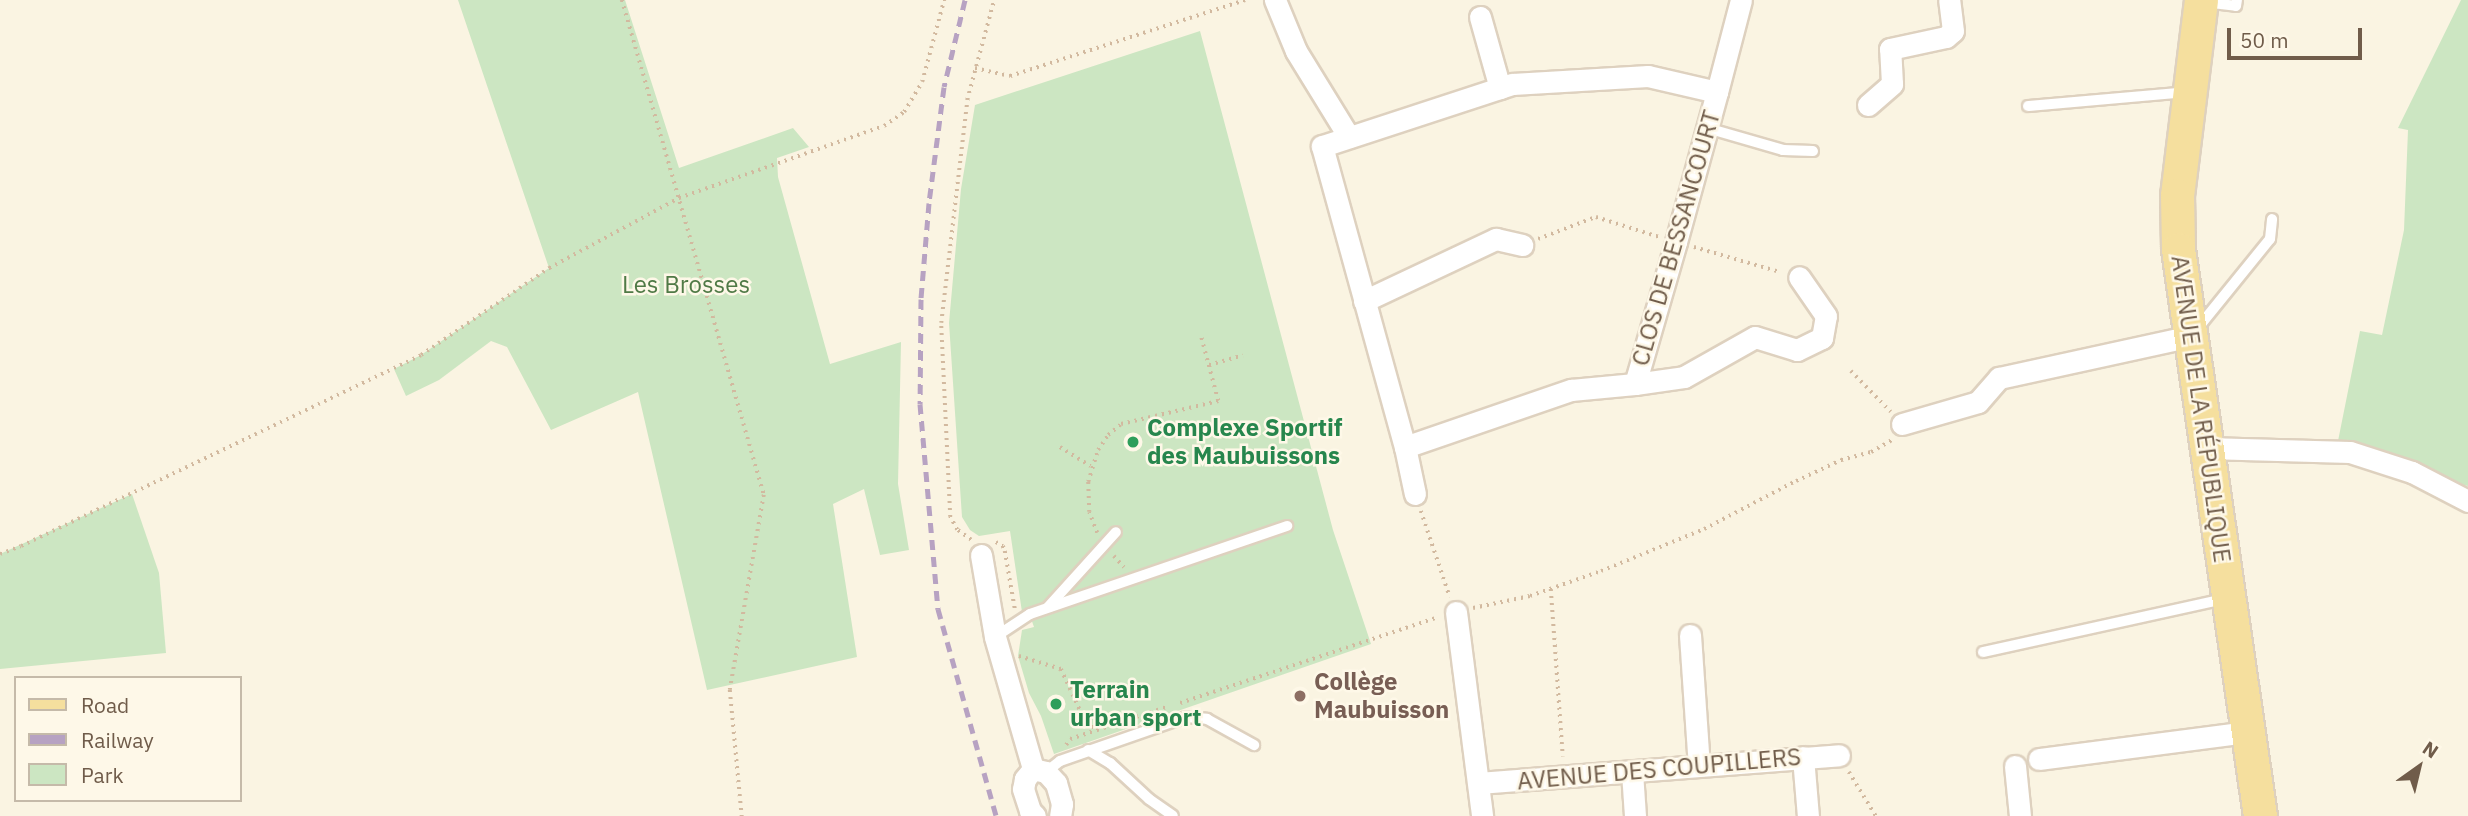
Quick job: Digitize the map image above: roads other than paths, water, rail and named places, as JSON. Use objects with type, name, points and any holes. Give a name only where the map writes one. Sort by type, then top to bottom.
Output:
[{"type":"main road","name":"AVENUE DE LA RÉPUBLIQUE","points":[[2201,1],[2177,195],[2178,249],[2260,816]]},
{"type":"street","points":[[1275,0],[1296,51],[1349,137]]},
{"type":"street","name":"CLOS DE BESSANCOURT","points":[[1634,384],[1741,0]]},
{"type":"street","points":[[1868,105],[1892,84],[1890,49],[1946,37],[1953,32],[1949,0]]},
{"type":"street","points":[[1480,17],[1500,88]]},
{"type":"street","name":"CLOS DE BESSANCOURT","points":[[1717,92],[1648,76],[1512,84],[1322,146],[1405,447],[1571,390],[1684,377],[1755,337],[1797,351],[1822,338],[1826,316],[1799,277]]},
{"type":"street","points":[[1364,301],[1496,239],[1522,245]]},
{"type":"street","points":[[1902,424],[1978,402],[1999,378],[2190,336]]},
{"type":"street","points":[[1405,447],[1415,494]]},
{"type":"street","points":[[2206,448],[2350,452],[2413,472],[2468,501]]},
{"type":"street","points":[[984,546],[995,637],[1046,767],[1060,791],[1060,816]]},
{"type":"street","points":[[1456,612],[1482,816]]},
{"type":"street","points":[[1690,635],[1699,766]]},
{"type":"street","points":[[2039,759],[2248,732]]},
{"type":"street","name":"AVENUE DES COUPILLERS","points":[[1479,783],[1839,755]]},
{"type":"street","points":[[1803,757],[1808,816]]},
{"type":"street","points":[[2015,766],[2020,816]]},
{"type":"street","points":[[1035,816],[1030,811],[1023,789],[1025,779],[1046,767]]},
{"type":"street","points":[[1632,772],[1635,816]]},
{"type":"lane","points":[[2201,1],[2236,6],[2237,0]]},
{"type":"lane","points":[[2028,106],[2190,91]]},
{"type":"lane","points":[[1707,128],[1783,150],[1813,150]]},
{"type":"lane","points":[[2190,336],[2270,239],[2272,219]]},
{"type":"lane","points":[[995,637],[1017,620],[1046,609],[1287,527]]},
{"type":"lane","points":[[1046,609],[1116,532]]},
{"type":"lane","points":[[1983,652],[2227,598]]},
{"type":"lane","points":[[1046,767],[1186,717],[1207,719],[1254,745]]},
{"type":"lane","points":[[1088,750],[1110,763],[1149,799],[1173,816]]},
{"type":"railway","points":[[965,0],[944,87],[929,203],[921,299],[920,404],[938,609],[996,816]]},
{"type":"place","name":"Complexe Sportif des Maubuissons","points":[[1133,442]]},
{"type":"place","name":"Collège Maubuisson","points":[[1300,696]]},
{"type":"place","name":"Terrain urban sport","points":[[1056,704]]},
{"type":"park label","name":"Les Brosses","points":[[686,285]]}]
